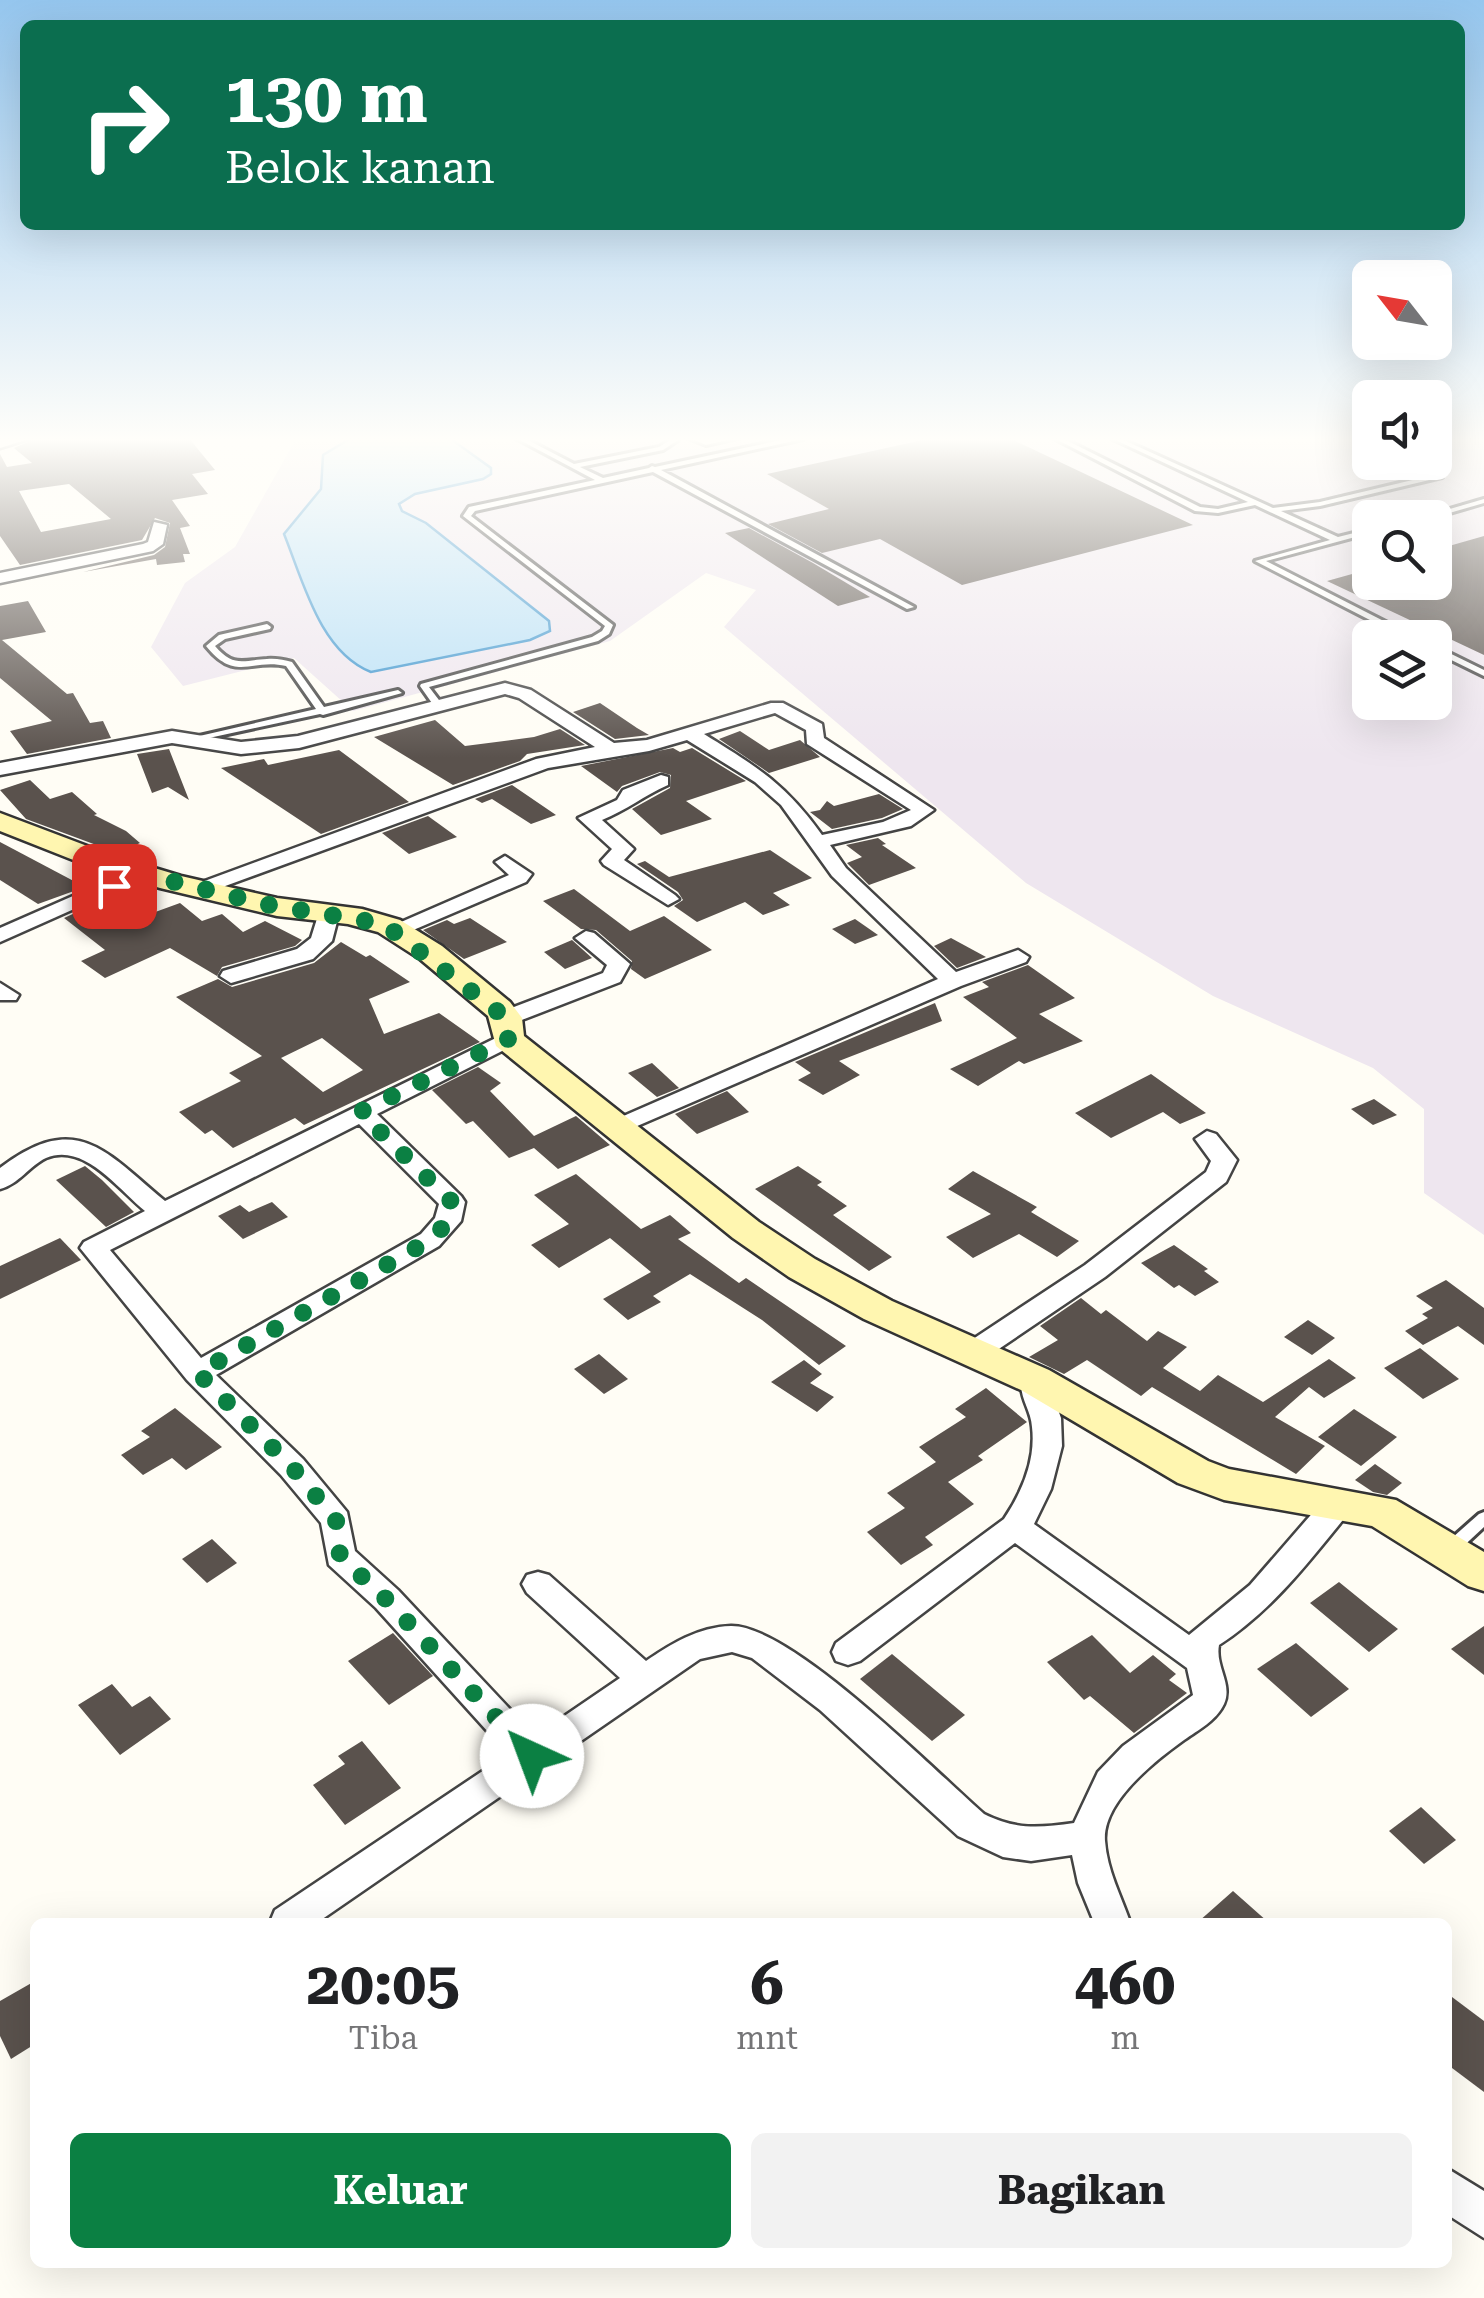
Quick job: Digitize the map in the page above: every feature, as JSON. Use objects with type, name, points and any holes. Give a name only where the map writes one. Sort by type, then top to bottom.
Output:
[{"type":"street","points":[[0,578],[155,544]]},
{"type":"street","points":[[0,768],[153,739],[198,739],[241,748],[304,741],[509,688],[621,749],[667,787],[630,794],[624,804],[588,818],[624,849],[611,861],[668,899]]},
{"type":"street","points":[[198,890],[543,763],[688,733],[777,706],[816,728],[814,740],[924,810],[921,815],[897,824],[816,842]]},
{"type":"street","points":[[688,733],[762,778],[788,802],[864,899],[953,981]]},
{"type":"street","points":[[0,822],[35,838],[198,890],[354,917],[396,930],[621,1126],[746,1230],[802,1268],[878,1310],[1034,1380],[1193,1472],[1224,1484],[1381,1511],[1484,1574]]},
{"type":"street","points":[[396,930],[519,878],[522,874],[505,862]]},
{"type":"street","points":[[0,936],[139,873]]},
{"type":"street","points":[[231,976],[305,954],[322,941],[328,914]]},
{"type":"street","points":[[532,1756],[387,1600],[340,1556],[336,1520],[292,1467],[198,1373],[94,1248],[360,1112],[507,1028],[612,977],[619,964],[586,938]]},
{"type":"street","points":[[621,1126],[953,981],[1018,958]]},
{"type":"street","points":[[198,1373],[430,1240],[448,1222],[452,1202],[360,1112]]},
{"type":"street","points":[[974,1352],[1094,1271],[1218,1176],[1224,1160],[1207,1138]]},
{"type":"street","points":[[0,1181],[36,1153],[71,1145],[82,1147],[163,1213]]},
{"type":"street","points":[[848,1652],[1014,1527],[1033,1499],[1048,1428],[1033,1388],[1034,1380]]},
{"type":"street","points":[[1200,1660],[1204,1638],[1238,1615],[1276,1578],[1340,1502]]},
{"type":"street","points":[[1014,1527],[1200,1660],[1211,1687],[1209,1700],[1135,1756],[1110,1783],[1086,1837],[1111,1918]]},
{"type":"street","points":[[538,1584],[644,1680]]},
{"type":"street","points":[[294,1918],[644,1680],[700,1644],[721,1640],[748,1642],[832,1700],[971,1825],[1003,1841],[1031,1845],[1086,1837]]},
{"type":"street","points":[[1452,2193],[1484,2216]]},
{"type":"lane","points":[[437,704],[424,686],[595,639],[609,625],[504,544]]},
{"type":"lane","points":[[795,544],[910,606]]},
{"type":"lane","points":[[1321,544],[1260,561],[1376,620]]},
{"type":"lane","points":[[266,626],[222,637],[210,646],[221,660],[232,665],[276,661],[289,664],[323,712]]},
{"type":"lane","points":[[1452,657],[1484,673]]},
{"type":"lane","points":[[198,739],[398,693]]},
{"type":"lane","points":[[290,720],[304,741]]},
{"type":"lane","points":[[1448,1550],[1484,1518]]},
{"type":"shaded area","points":[[237,544],[1352,544],[1352,600],[1452,600],[1452,544],[1484,544],[1484,1235],[1424,1193],[1424,1109],[1373,1068],[1213,996],[1026,883],[724,627],[756,590],[706,573],[610,641],[353,711],[294,658],[183,686],[151,647],[185,583]]},
{"type":"water","points":[[288,544],[453,544],[549,621],[550,631],[530,640],[371,672],[339,649],[306,593]]},
{"type":"building","points":[[6,544],[121,544],[20,565]]},
{"type":"building","points":[[186,544],[190,554],[183,554],[185,562],[157,565],[156,559],[83,572],[154,555],[165,547]]},
{"type":"building","points":[[742,544],[779,544],[870,597],[838,606]]},
{"type":"building","points":[[806,544],[858,544],[822,553]]},
{"type":"building","points":[[889,544],[1119,544],[962,585]]},
{"type":"building","points":[[1484,544],[1484,655],[1452,640],[1452,620],[1410,620],[1367,600],[1452,600],[1452,545]]},
{"type":"building","points":[[1352,574],[1352,593],[1327,581]]},
{"type":"building","points":[[28,601],[46,632],[2,640],[67,694],[73,693],[90,723],[103,721],[111,738],[27,754],[10,731],[52,721],[0,678],[0,606]]},
{"type":"building","points":[[600,703],[649,735],[615,739],[573,712]]},
{"type":"building","points":[[435,720],[465,746],[534,737],[560,729],[585,745],[527,754],[520,761],[453,785],[374,737]]},
{"type":"building","points":[[740,731],[769,750],[800,740],[820,757],[769,773],[719,739]]},
{"type":"building","points":[[673,748],[680,752],[692,748],[746,781],[686,801],[712,819],[661,835],[632,809],[670,788],[671,775],[660,772],[622,786],[617,792],[581,766]]},
{"type":"building","points":[[169,749],[189,800],[168,787],[152,793],[137,754]]},
{"type":"building","points":[[339,750],[409,802],[321,834],[221,768],[264,759],[268,765]]},
{"type":"building","points":[[30,780],[50,799],[72,792],[97,814],[94,815],[140,843],[118,853],[26,819],[0,790]]},
{"type":"building","points":[[512,785],[556,815],[531,824],[492,799],[482,803],[475,799]]},
{"type":"building","points":[[879,794],[903,809],[832,829],[810,812],[820,810],[827,801],[834,806]]},
{"type":"building","points":[[428,816],[457,837],[409,854],[382,833]]},
{"type":"building","points":[[878,838],[886,844],[882,845],[916,868],[869,885],[847,863],[862,857],[846,845]]},
{"type":"building","points":[[0,842],[85,887],[38,904],[0,880]]},
{"type":"building","points":[[770,850],[812,878],[773,893],[790,905],[763,915],[745,902],[697,922],[674,906],[683,900],[678,892],[637,864],[645,861],[669,877]]},
{"type":"building","points":[[574,889],[630,931],[664,916],[712,950],[645,979],[631,969],[632,961],[596,930],[581,929],[543,901]]},
{"type":"building","points":[[112,896],[147,915],[180,903],[202,921],[222,914],[243,932],[265,921],[302,940],[295,946],[222,967],[217,976],[170,948],[105,978],[81,961],[105,950],[64,918]]},
{"type":"building","points":[[470,918],[507,942],[464,959],[423,930],[447,920],[454,924]]},
{"type":"building","points":[[855,919],[878,935],[855,944],[832,929]]},
{"type":"building","points":[[951,938],[986,957],[957,968],[934,946]]},
{"type":"building","points":[[572,940],[592,958],[565,969],[544,952]]},
{"type":"building","points":[[341,942],[366,957],[370,955],[410,982],[369,999],[384,1034],[439,1013],[480,1042],[304,1125],[295,1118],[233,1148],[212,1130],[205,1134],[179,1112],[241,1081],[229,1073],[262,1056],[176,997],[218,979],[232,987],[314,963]],"holes":[[[322,1038],[363,1070],[323,1092],[281,1058]]]},
{"type":"building","points":[[1028,965],[1075,998],[1039,1014],[1083,1041],[1024,1064],[1019,1061],[978,1086],[950,1069],[1017,1038],[963,997],[989,987],[982,982]]},
{"type":"building","points":[[935,1003],[942,1021],[839,1061],[860,1075],[823,1095],[798,1080],[811,1073],[795,1062]]},
{"type":"building","points":[[652,1063],[679,1088],[657,1097],[628,1073]]},
{"type":"building","points":[[478,1067],[501,1083],[490,1091],[534,1136],[576,1116],[610,1145],[558,1169],[534,1148],[509,1158],[473,1121],[466,1124],[432,1090]]},
{"type":"building","points":[[1151,1074],[1206,1113],[1180,1124],[1163,1112],[1111,1138],[1075,1113]]},
{"type":"building","points":[[727,1091],[749,1112],[697,1134],[675,1114]]},
{"type":"building","points":[[1374,1099],[1397,1115],[1373,1125],[1351,1109]]},
{"type":"building","points":[[85,1166],[134,1212],[106,1227],[56,1180]]},
{"type":"building","points":[[798,1166],[847,1206],[833,1215],[892,1257],[869,1271],[755,1189]]},
{"type":"building","points":[[973,1171],[1037,1207],[1031,1212],[1079,1241],[1057,1257],[1019,1234],[973,1258],[946,1237],[991,1214],[948,1189]]},
{"type":"building","points":[[576,1174],[641,1229],[670,1215],[691,1233],[678,1239],[739,1283],[746,1278],[846,1346],[819,1365],[762,1320],[690,1274],[653,1296],[661,1302],[628,1320],[603,1299],[651,1272],[610,1238],[559,1268],[531,1245],[569,1224],[534,1195]]},
{"type":"building","points":[[272,1202],[288,1217],[243,1239],[218,1216],[240,1205],[249,1212]]},
{"type":"building","points":[[60,1238],[81,1260],[0,1299],[0,1266]]},
{"type":"building","points":[[1174,1245],[1208,1269],[1204,1271],[1219,1282],[1195,1296],[1179,1285],[1174,1288],[1141,1263]]},
{"type":"building","points":[[1446,1280],[1484,1308],[1484,1345],[1458,1326],[1423,1345],[1405,1331],[1428,1318],[1422,1314],[1433,1308],[1416,1296]]},
{"type":"building","points":[[1081,1298],[1101,1314],[1106,1310],[1147,1341],[1158,1331],[1187,1347],[1163,1368],[1200,1391],[1218,1375],[1263,1402],[1329,1359],[1356,1378],[1324,1398],[1309,1387],[1275,1417],[1325,1446],[1296,1474],[1152,1387],[1141,1396],[1087,1360],[1064,1374],[1029,1357],[1058,1340],[1040,1326]]},
{"type":"building","points":[[1308,1320],[1335,1338],[1312,1355],[1284,1337]]},
{"type":"building","points":[[1420,1348],[1459,1379],[1423,1399],[1384,1368]]},
{"type":"building","points":[[599,1354],[628,1379],[604,1394],[574,1369]]},
{"type":"building","points":[[804,1360],[822,1374],[810,1383],[834,1397],[817,1412],[771,1382]]},
{"type":"building","points":[[986,1388],[1027,1422],[978,1456],[983,1460],[948,1482],[974,1504],[925,1537],[933,1545],[901,1565],[867,1532],[905,1508],[887,1493],[936,1462],[919,1447],[966,1417],[955,1409]]},
{"type":"building","points":[[175,1408],[222,1447],[186,1470],[172,1458],[143,1475],[121,1455],[150,1437],[141,1431]]},
{"type":"building","points":[[1354,1409],[1397,1437],[1361,1466],[1318,1437]]},
{"type":"building","points":[[1375,1464],[1402,1483],[1387,1495],[1373,1492],[1355,1480]]},
{"type":"building","points":[[212,1539],[237,1563],[207,1583],[182,1559]]},
{"type":"building","points":[[1339,1582],[1398,1629],[1369,1652],[1310,1603]]},
{"type":"building","points":[[1484,1626],[1484,1675],[1451,1649]]},
{"type":"building","points":[[393,1633],[433,1676],[389,1705],[348,1661]]},
{"type":"building","points":[[1092,1635],[1130,1673],[1153,1655],[1176,1674],[1169,1680],[1187,1693],[1134,1733],[1090,1696],[1084,1700],[1047,1662]]},
{"type":"building","points":[[1296,1643],[1349,1689],[1311,1717],[1257,1669]]},
{"type":"building","points":[[892,1654],[965,1715],[932,1741],[860,1679]]},
{"type":"building","points":[[112,1684],[132,1707],[150,1696],[171,1719],[120,1755],[78,1705]]},
{"type":"building","points":[[362,1741],[401,1788],[345,1825],[313,1785],[345,1764],[338,1756]]},
{"type":"building","points":[[1421,1807],[1456,1840],[1424,1864],[1389,1831]]},
{"type":"building","points":[[1233,1891],[1263,1918],[1203,1918]]},
{"type":"building","points":[[30,1984],[30,2047],[11,2059],[0,2036],[0,2001]]},
{"type":"building","points":[[1452,1997],[1484,2021],[1484,2092],[1452,2068]]},
{"type":"route","points":[[114,886],[139,873],[297,911],[384,924],[506,1018],[508,1039],[360,1112],[452,1202],[448,1222],[430,1240],[198,1373],[292,1467],[336,1520],[340,1556],[387,1600],[532,1756]]}]
